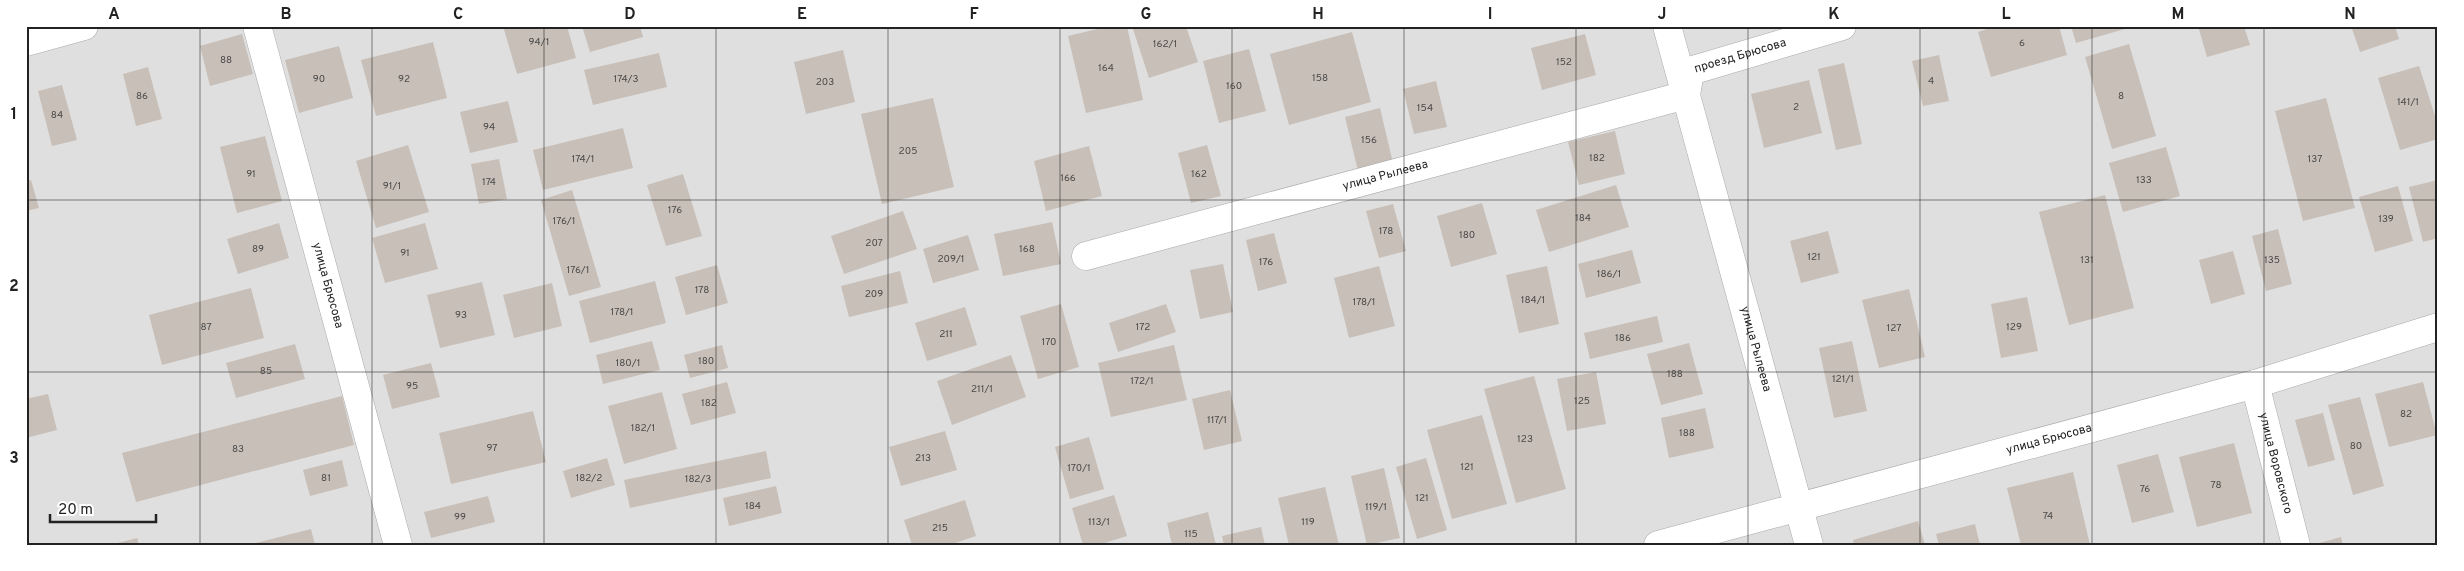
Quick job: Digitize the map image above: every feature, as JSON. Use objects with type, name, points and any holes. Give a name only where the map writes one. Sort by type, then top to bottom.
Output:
[{"type":"street","points":[[26,42],[84,26]]},
{"type":"street","name":"улица Брюсова","points":[[257,26],[398,545]]},
{"type":"street","name":"улица Рылеева","points":[[1667,26],[1809,545]]},
{"type":"street","name":"проезд Брюсова","points":[[1686,95],[1690,72],[1842,26]]},
{"type":"street","name":"улица Рылеева","points":[[1086,256],[1686,95]]},
{"type":"street","name":"улица Брюсова","points":[[1658,545],[2256,384],[2438,327]]},
{"type":"street","name":"улица Воровского","points":[[2256,384],[2296,545]]},
{"type":"shaded area","points":[[26,26],[2438,26],[2438,545],[26,545]]},
{"type":"building","points":[[503,26],[567,26],[576,58],[517,74]]},
{"type":"building","points":[[582,26],[640,26],[643,37],[590,52]]},
{"type":"building","points":[[1110,26],[1127,26],[1143,100],[1086,113],[1068,36]]},
{"type":"building","points":[[1132,26],[1186,26],[1198,62],[1149,78]]},
{"type":"building","points":[[1996,26],[2059,26],[2067,55],[1991,77],[1978,32]]},
{"type":"building","points":[[2071,26],[2132,26],[2132,27],[2076,43]]},
{"type":"building","points":[[2198,26],[2244,26],[2250,45],[2207,57]]},
{"type":"building","points":[[2351,26],[2395,26],[2399,39],[2360,52]]},
{"type":"building","points":[[1352,32],[1371,102],[1289,125],[1270,54]]},
{"type":"building","points":[[242,34],[253,74],[210,86],[200,46]]},
{"type":"building","points":[[1585,34],[1596,75],[1542,90],[1531,48]]},
{"type":"building","points":[[433,42],[447,98],[376,116],[361,60]]},
{"type":"building","points":[[2129,44],[2156,136],[2112,149],[2085,57]]},
{"type":"building","points":[[339,46],[353,98],[299,113],[285,60]]},
{"type":"building","points":[[1249,49],[1266,111],[1219,123],[1203,61]]},
{"type":"building","points":[[843,50],[855,102],[806,114],[794,62]]},
{"type":"building","points":[[659,53],[667,87],[593,105],[584,70]]},
{"type":"building","points":[[1939,55],[1949,101],[1923,106],[1912,61]]},
{"type":"building","points":[[1844,63],[1862,144],[1836,150],[1818,69]]},
{"type":"building","points":[[2419,66],[2438,125],[2438,139],[2400,150],[2378,78]]},
{"type":"building","points":[[148,67],[162,119],[136,126],[123,74]]},
{"type":"building","points":[[1809,80],[1822,133],[1764,148],[1751,94]]},
{"type":"building","points":[[1436,81],[1447,127],[1414,134],[1403,89]]},
{"type":"building","points":[[62,85],[77,140],[52,146],[38,91]]},
{"type":"building","points":[[933,98],[954,187],[882,204],[861,114]]},
{"type":"building","points":[[2326,98],[2355,208],[2303,221],[2275,111]]},
{"type":"building","points":[[508,101],[518,142],[470,153],[460,112]]},
{"type":"building","points":[[1380,108],[1393,163],[1358,171],[1345,117]]},
{"type":"building","points":[[623,128],[633,168],[543,190],[533,150]]},
{"type":"building","points":[[1615,131],[1625,174],[1579,185],[1568,142]]},
{"type":"building","points":[[265,136],[282,201],[237,213],[220,147]]},
{"type":"building","points":[[408,145],[429,212],[376,228],[356,161]]},
{"type":"building","points":[[1207,145],[1221,196],[1191,203],[1178,153]]},
{"type":"building","points":[[1089,146],[1102,196],[1046,211],[1034,161]]},
{"type":"building","points":[[2166,147],[2180,196],[2123,212],[2109,163]]},
{"type":"building","points":[[499,159],[507,199],[479,204],[471,164]]},
{"type":"building","points":[[683,174],[702,236],[666,246],[647,185]]},
{"type":"building","points":[[31,180],[39,208],[26,211],[26,181]]},
{"type":"building","points":[[2438,180],[2438,238],[2423,242],[2409,187]]},
{"type":"building","points":[[1616,185],[1629,227],[1549,252],[1536,210]]},
{"type":"building","points":[[2398,186],[2413,241],[2375,252],[2359,197]]},
{"type":"building","points":[[572,190],[601,287],[569,296],[541,200]]},
{"type":"building","points":[[2105,195],[2134,308],[2069,325],[2039,212]]},
{"type":"building","points":[[1482,203],[1497,254],[1451,267],[1437,216]]},
{"type":"building","points":[[1393,204],[1406,251],[1379,258],[1366,211]]},
{"type":"building","points":[[903,211],[917,249],[844,274],[831,236]]},
{"type":"building","points":[[1052,222],[1061,264],[1003,276],[994,234]]},
{"type":"building","points":[[279,223],[289,258],[238,274],[227,239]]},
{"type":"building","points":[[425,223],[438,269],[385,283],[372,238]]},
{"type":"building","points":[[2278,229],[2292,284],[2266,291],[2252,236]]},
{"type":"building","points":[[1828,231],[1839,273],[1801,283],[1790,241]]},
{"type":"building","points":[[1274,233],[1287,283],[1258,291],[1246,240]]},
{"type":"building","points":[[968,235],[979,270],[933,283],[923,249]]},
{"type":"building","points":[[1632,250],[1641,283],[1586,298],[1578,264]]},
{"type":"building","points":[[2233,251],[2245,294],[2211,304],[2199,260]]},
{"type":"building","points":[[1223,264],[1233,312],[1200,319],[1190,270]]},
{"type":"building","points":[[717,265],[728,303],[686,315],[675,277]]},
{"type":"building","points":[[1379,266],[1395,326],[1349,338],[1334,278]]},
{"type":"building","points":[[1547,266],[1559,324],[1519,333],[1506,275]]},
{"type":"building","points":[[900,271],[908,303],[849,317],[841,286]]},
{"type":"building","points":[[655,281],[666,323],[590,343],[579,301]]},
{"type":"building","points":[[482,282],[495,335],[440,348],[427,295]]},
{"type":"building","points":[[552,283],[562,326],[514,338],[503,295]]},
{"type":"building","points":[[251,288],[264,338],[162,365],[149,315]]},
{"type":"building","points":[[1909,289],[1925,357],[1879,368],[1862,300]]},
{"type":"building","points":[[2027,297],[2038,351],[2001,358],[1991,304]]},
{"type":"building","points":[[1061,304],[1079,367],[1038,379],[1020,316]]},
{"type":"building","points":[[1166,304],[1176,332],[1118,352],[1109,323]]},
{"type":"building","points":[[965,307],[977,345],[927,361],[915,323]]},
{"type":"building","points":[[1657,316],[1663,342],[1590,359],[1584,333]]},
{"type":"building","points":[[652,341],[660,370],[603,384],[596,355]]},
{"type":"building","points":[[1852,341],[1867,411],[1834,418],[1819,348]]},
{"type":"building","points":[[1689,343],[1703,394],[1661,405],[1647,354]]},
{"type":"building","points":[[295,344],[305,379],[236,398],[226,363]]},
{"type":"building","points":[[722,345],[728,368],[690,378],[684,355]]},
{"type":"building","points":[[1174,345],[1187,400],[1111,417],[1098,363]]},
{"type":"building","points":[[1011,355],[1026,397],[952,425],[937,381]]},
{"type":"building","points":[[431,363],[440,397],[392,409],[383,375]]},
{"type":"building","points":[[1596,372],[1606,424],[1567,431],[1557,379]]},
{"type":"building","points":[[1534,376],[1566,489],[1516,503],[1484,389]]},
{"type":"building","points":[[727,382],[736,413],[691,425],[682,394]]},
{"type":"building","points":[[2423,382],[2437,435],[2389,447],[2375,394]]},
{"type":"building","points":[[1230,390],[1242,441],[1204,450],[1192,399]]},
{"type":"building","points":[[662,392],[677,449],[624,464],[608,406]]},
{"type":"building","points":[[48,394],[57,430],[26,438],[26,399]]},
{"type":"building","points":[[342,396],[354,445],[136,502],[122,453]]},
{"type":"building","points":[[2360,397],[2384,486],[2353,495],[2328,405]]},
{"type":"building","points":[[1705,408],[1714,448],[1669,458],[1661,418]]},
{"type":"building","points":[[533,411],[546,462],[451,484],[439,433]]},
{"type":"building","points":[[2323,413],[2335,460],[2308,467],[2295,420]]},
{"type":"building","points":[[1482,415],[1507,504],[1452,519],[1427,430]]},
{"type":"building","points":[[945,431],[957,470],[901,486],[889,447]]},
{"type":"building","points":[[1089,437],[1104,489],[1070,499],[1055,447]]},
{"type":"building","points":[[2234,443],[2252,513],[2197,527],[2179,457]]},
{"type":"building","points":[[766,451],[771,478],[630,508],[624,480]]},
{"type":"building","points":[[2158,454],[2174,512],[2132,523],[2117,465]]},
{"type":"building","points":[[607,458],[615,485],[571,498],[563,471]]},
{"type":"building","points":[[1426,458],[1447,530],[1417,539],[1396,467]]},
{"type":"building","points":[[342,460],[348,486],[310,496],[303,470]]},
{"type":"building","points":[[1384,468],[1400,538],[1367,545],[1351,476]]},
{"type":"building","points":[[2073,472],[2090,545],[2021,545],[2007,488]]},
{"type":"building","points":[[776,486],[782,513],[729,526],[723,498]]},
{"type":"building","points":[[1325,487],[1339,545],[1289,545],[1278,498]]},
{"type":"building","points":[[1114,495],[1127,536],[1098,545],[1083,545],[1072,508]]},
{"type":"building","points":[[488,496],[495,522],[431,538],[424,512]]},
{"type":"building","points":[[965,500],[976,536],[949,545],[912,545],[904,520]]},
{"type":"building","points":[[1208,512],[1216,545],[1172,545],[1167,523]]},
{"type":"building","points":[[1918,521],[1925,545],[1854,545],[1853,540]]},
{"type":"building","points":[[1975,524],[1980,545],[1939,545],[1936,534]]},
{"type":"building","points":[[1261,527],[1265,545],[1224,545],[1222,536]]},
{"type":"building","points":[[311,529],[315,545],[252,545],[252,544]]},
{"type":"building","points":[[2341,537],[2343,545],[2316,545],[2316,544]]},
{"type":"building","points":[[137,538],[139,545],[114,545],[114,544]]}]
